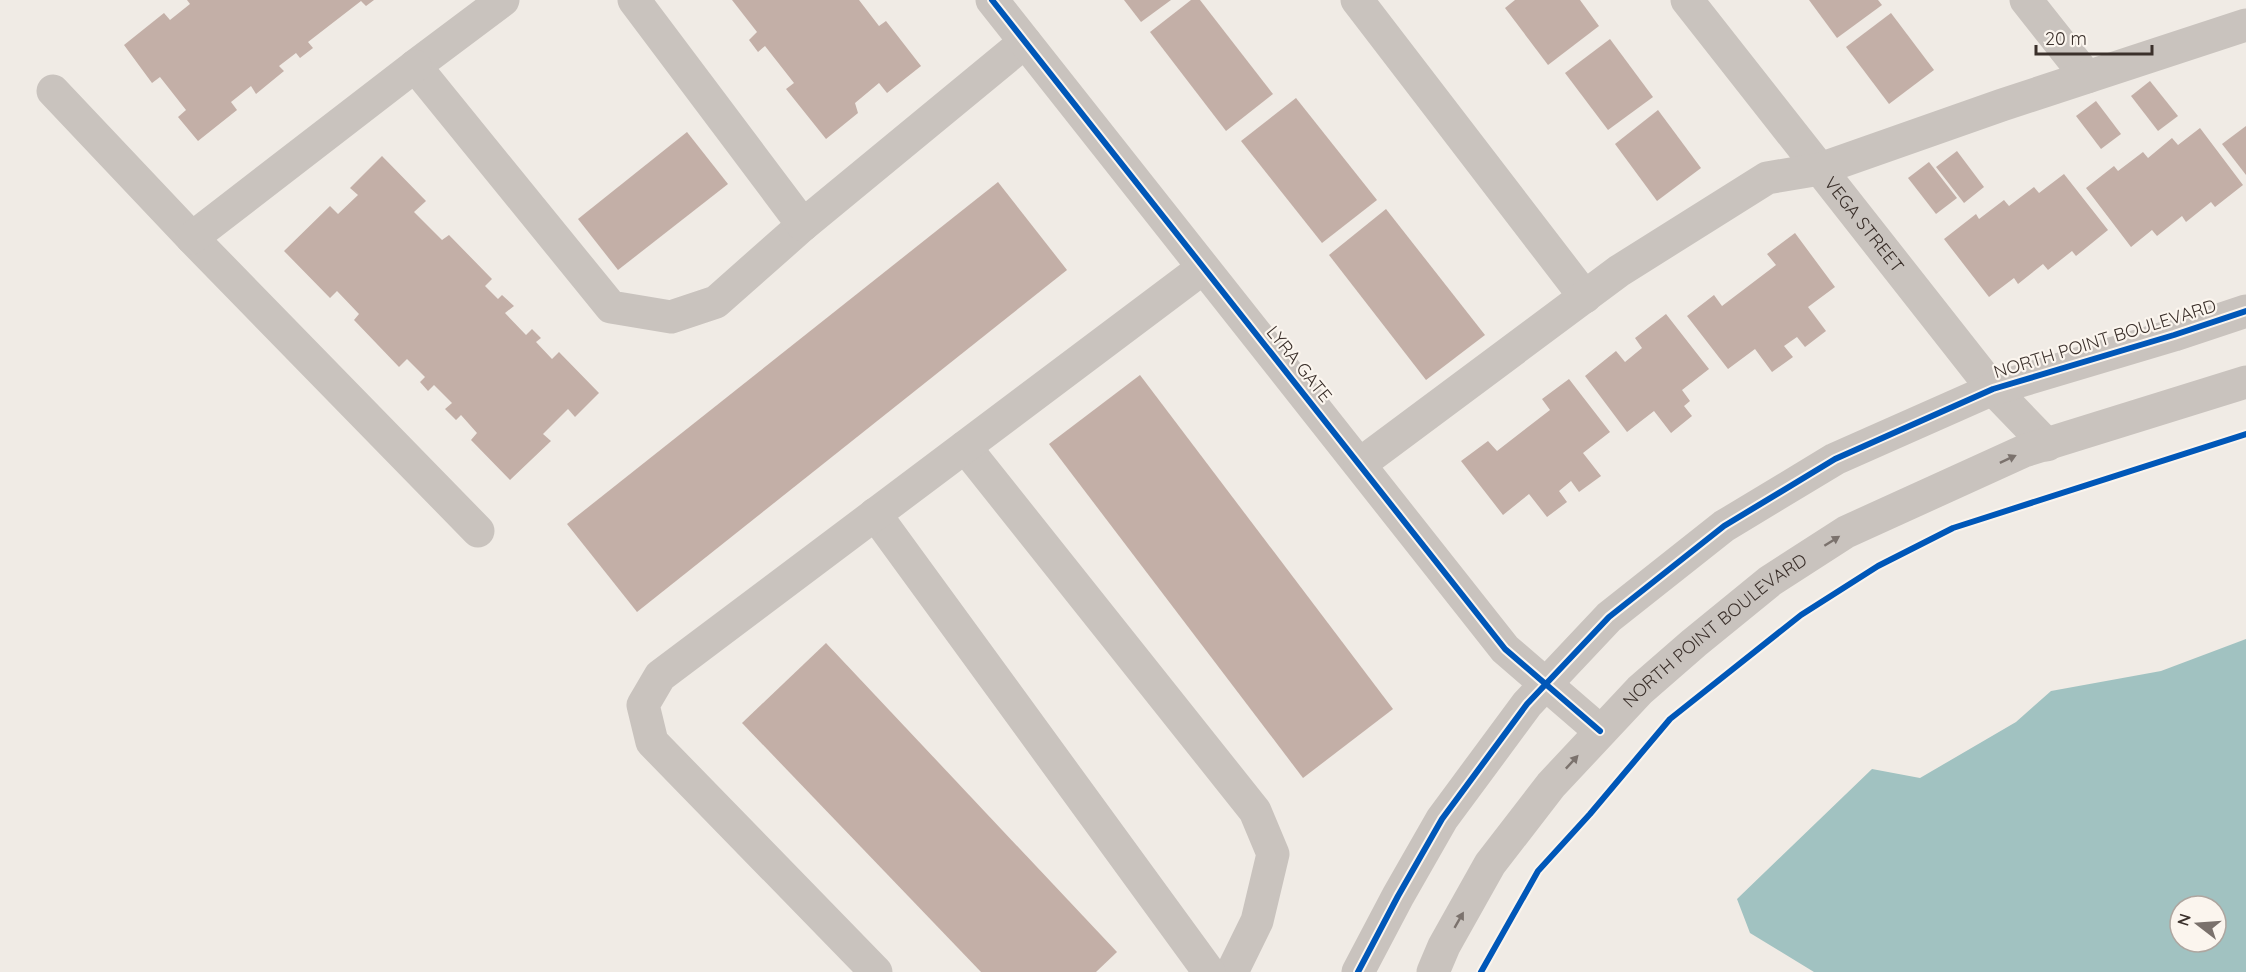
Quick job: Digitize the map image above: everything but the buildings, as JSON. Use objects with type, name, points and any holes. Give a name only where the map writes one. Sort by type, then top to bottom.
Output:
[{"type":"street","points":[[192,238],[503,0]]},
{"type":"street","points":[[634,0],[802,225]]},
{"type":"street","name":"LYRA GATE","points":[[992,0],[1505,649],[1600,731]]},
{"type":"street","points":[[1357,0],[1585,297]]},
{"type":"street","name":"VEGA STREET","points":[[1687,0],[1993,389],[2047,445]]},
{"type":"street","points":[[2026,0],[2087,77]]},
{"type":"street","points":[[1360,464],[1619,271],[1767,178],[1820,169],[2246,25]]},
{"type":"street","points":[[415,66],[611,307],[671,317],[716,302],[802,225],[1025,42]]},
{"type":"street","points":[[53,91],[192,238],[478,531]]},
{"type":"street","points":[[876,972],[652,742],[643,705],[660,676],[1203,268]]},
{"type":"street","name":"NORTH POINT BOULEVARD","points":[[1358,972],[1442,819],[1527,704],[1609,617],[1724,526],[1835,459],[1993,389],[2246,311]]},
{"type":"street","name":"NORTH POINT BOULEVARD","points":[[1433,972],[1444,946],[1490,864],[1551,784],[1640,690],[1770,580],[1846,532],[2024,452],[2246,382]]},
{"type":"street","points":[[965,447],[1255,811],[1273,854],[1257,921],[1232,972]]},
{"type":"street","points":[[875,514],[1209,972]]},
{"type":"water","points":[[2246,639],[2246,972],[1814,972],[1750,933],[1737,899],[1872,769],[1920,778],[2016,722],[2051,691],[2161,671]]},
{"type":"cycle path","points":[[992,0],[1505,649],[1600,731]]},
{"type":"cycle path","points":[[1358,972],[1442,819],[1527,704],[1609,617],[1724,526],[1835,459],[1993,389],[2246,311]]},
{"type":"cycle path","points":[[1481,972],[1538,871],[1590,814],[1670,719],[1801,615],[1878,566],[1953,528],[2246,434]]}]
